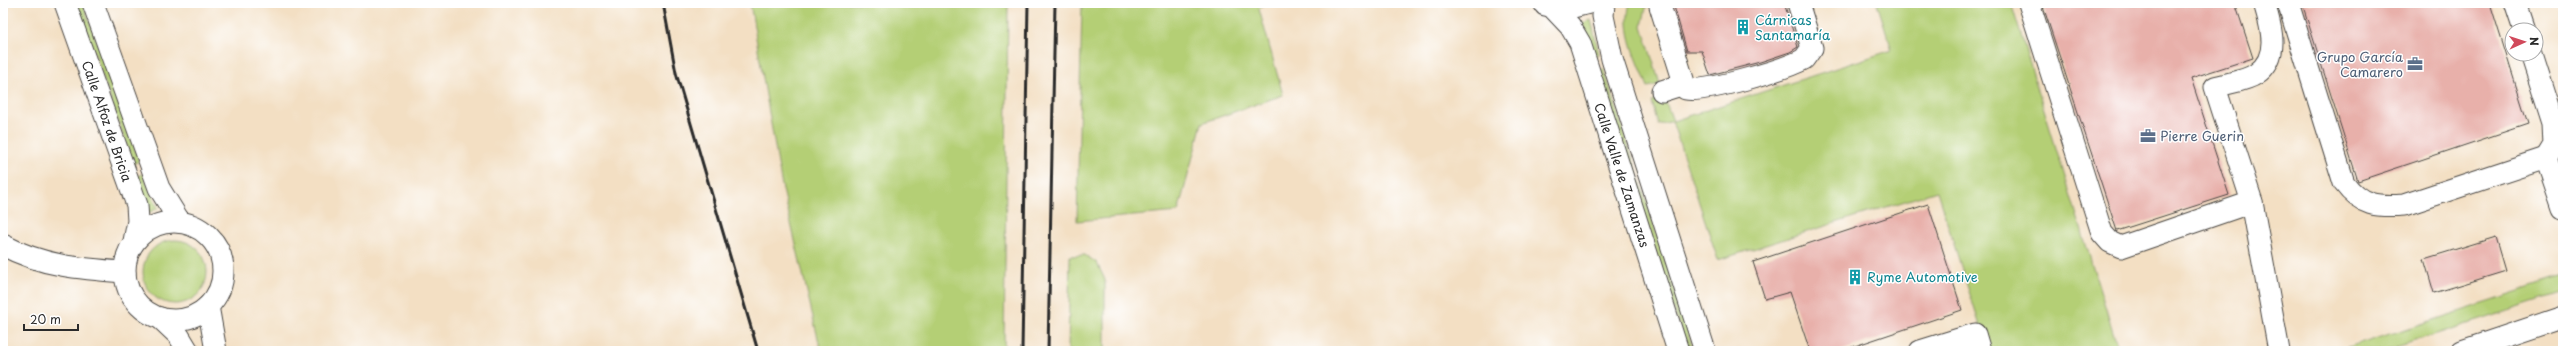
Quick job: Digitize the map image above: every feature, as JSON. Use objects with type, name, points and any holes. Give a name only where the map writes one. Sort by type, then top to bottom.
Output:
[{"type":"street","name":"Calle Alfoz de Bricia","points":[[65,3],[137,205],[138,221],[134,241]]},
{"type":"street","name":"Calle Alfoz de Bricia","points":[[93,3],[159,188],[180,222]]},
{"type":"street","points":[[1546,5],[1575,8],[1589,3]]},
{"type":"street","name":"Calle Valle de Zamanzas","points":[[1604,3],[1603,16],[1612,59],[1705,351]]},
{"type":"street","points":[[1661,3],[1660,6],[1684,84],[1686,89],[1693,91],[1710,89],[1804,59],[1812,48],[1798,3]]},
{"type":"street","points":[[2029,3],[2102,233],[2110,242],[2121,246],[2252,202]]},
{"type":"street","points":[[2264,3],[2272,29],[2272,45],[2268,60],[2256,74],[2215,87],[2252,202],[2279,351]]},
{"type":"street","points":[[2288,3],[2344,184],[2354,197],[2380,207],[2404,205],[2546,158],[2554,145],[2553,123],[2534,62]]},
{"type":"street","points":[[2515,3],[2521,22]]},
{"type":"street","name":"Calle Valle de Zamanzas","points":[[1546,5],[1570,26],[1580,43],[1678,351]]},
{"type":"street","points":[[1662,91],[1684,84]]},
{"type":"street","points":[[2546,158],[2563,208]]},
{"type":"street","points":[[160,318],[185,318],[208,306],[216,295],[221,282],[222,269],[220,255],[214,243],[205,233],[193,226],[180,222],[154,226],[134,241],[126,261],[125,272],[132,296],[139,305],[160,318],[179,336],[188,351]]},
{"type":"street","points":[[3,245],[41,262],[57,266],[125,272]]},
{"type":"street","points":[[208,306],[216,351]]},
{"type":"street","points":[[2462,351],[2563,317]]},
{"type":"street","points":[[1920,351],[1975,334],[1980,351]]},
{"type":"green space","points":[[77,3],[83,3],[139,161],[133,164]]},
{"type":"green space","points":[[750,3],[1008,3],[1004,351],[821,351],[781,181]]},
{"type":"green space","points":[[1082,3],[1266,3],[1259,9],[1283,95],[1202,123],[1178,212],[1077,221]]},
{"type":"green space","points":[[1630,3],[1647,3],[1642,26],[1660,84],[1648,87],[1632,46],[1628,24]]},
{"type":"green space","points":[[1877,3],[2011,3],[2119,351],[1988,351],[1937,191],[1718,260],[1672,121],[1658,125],[1652,102],[1664,98],[1673,121],[1892,50]]},
{"type":"green space","points":[[1591,20],[1599,54],[1594,56],[1580,24]]},
{"type":"green space","points":[[1604,69],[1694,351],[1687,351],[1598,71]]},
{"type":"green space","points":[[143,174],[158,208],[148,213],[148,206],[137,176]]},
{"type":"green space","points":[[175,240],[193,246],[201,254],[207,272],[201,290],[193,298],[175,304],[157,298],[149,290],[143,272],[149,254],[157,246]]},
{"type":"green space","points":[[1085,255],[1097,263],[1105,280],[1105,351],[1068,351],[1070,256]]},
{"type":"green space","points":[[2563,278],[2563,293],[2384,351],[2338,351]]},
{"type":"building","name":"Cárnicas Santamaría","points":[[1673,3],[1784,3],[1798,47],[1790,52],[1760,62],[1710,75],[1702,51],[1687,51]]},
{"type":"building","name":"Pierre Guerin","points":[[2042,3],[2235,3],[2253,58],[2191,78],[2229,195],[2117,231]]},
{"type":"building","name":"Grupo García Camarero","points":[[2302,3],[2490,3],[2504,48],[2504,62],[2509,62],[2528,124],[2358,181]]},
{"type":"building","name":"Ryme Automotive","points":[[1928,204],[1962,310],[1840,351],[1810,351],[1790,292],[1765,299],[1753,262]]},
{"type":"building","points":[[2496,237],[2506,271],[2434,293],[2424,259]]},
{"type":"railway","points":[[663,3],[676,73],[758,351]]},
{"type":"railway","points":[[1022,351],[1028,3]]},
{"type":"railway","points":[[1048,351],[1055,3]]},
{"type":"place","name":"Cárnicas Santamaría","points":[[1743,27]]},
{"type":"place","name":"Grupo García Camarero","points":[[2415,64]]},
{"type":"place","name":"Pierre Guerin","points":[[2148,136]]},
{"type":"place","name":"Ryme Automotive","points":[[1855,277]]}]
